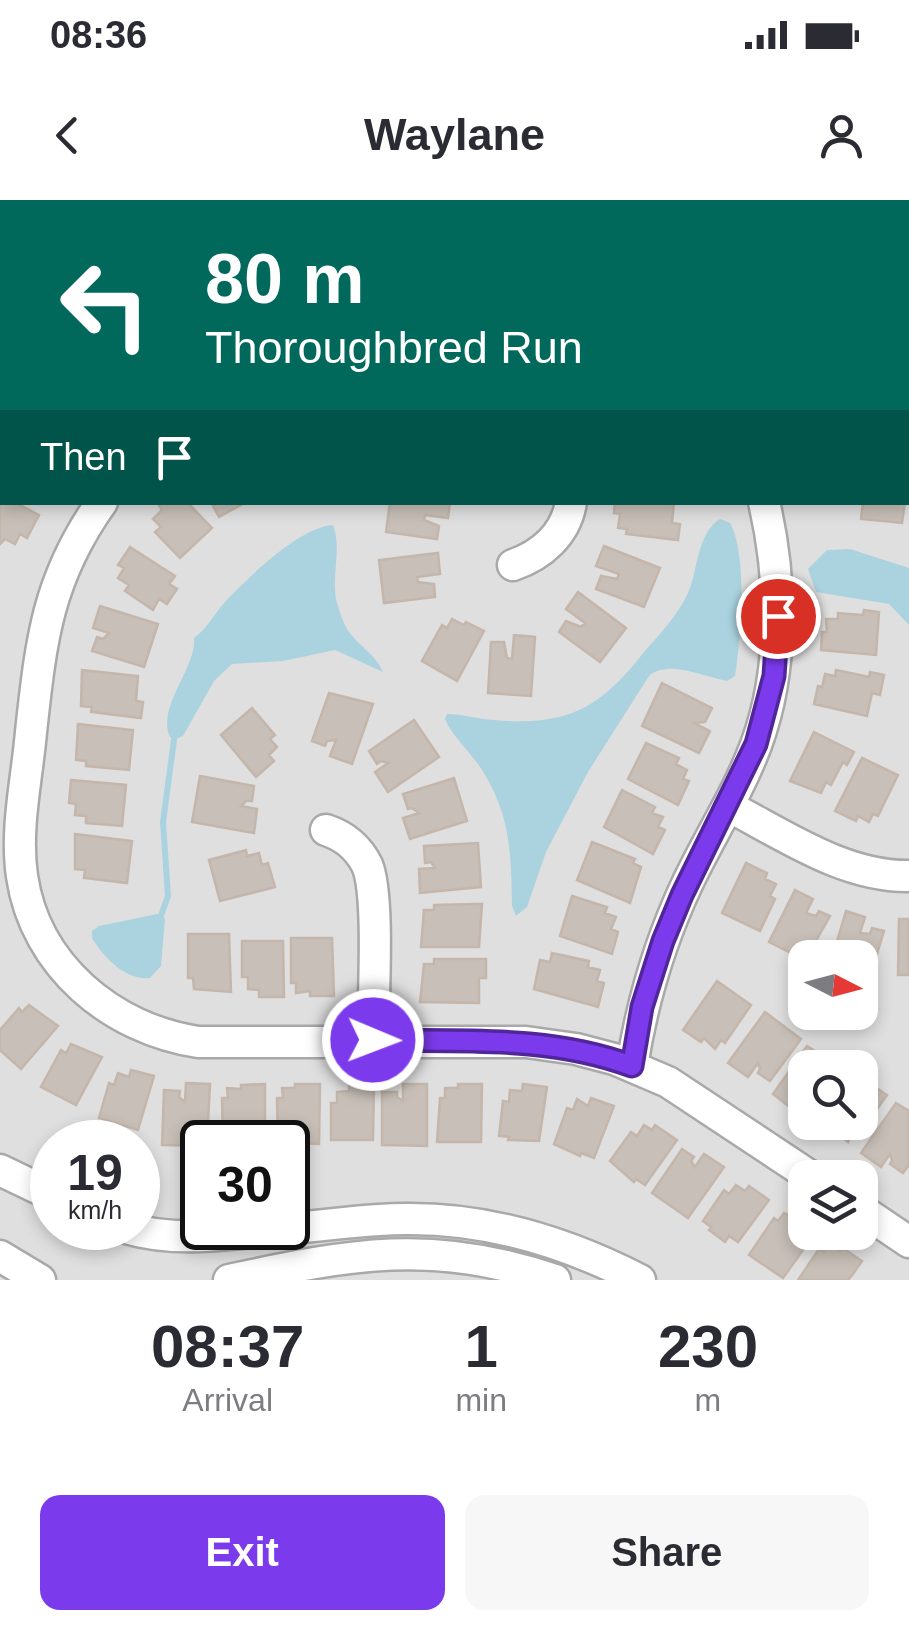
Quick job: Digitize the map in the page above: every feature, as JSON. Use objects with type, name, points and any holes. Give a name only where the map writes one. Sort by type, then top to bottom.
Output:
[{"type":"street","points":[[100,505],[73,550],[45,624],[20,836],[22,876],[32,914],[62,966],[97,1002],[151,1031],[198,1042],[373,1040],[546,1044],[595,1053],[632,1066],[696,1098],[788,1161]]},
{"type":"street","points":[[513,565],[548,546],[563,527],[570,505]]},
{"type":"street","points":[[632,1066],[642,1007],[656,959],[682,895],[756,744],[774,676],[777,606],[764,505]]},
{"type":"street","points":[[728,806],[853,868],[909,876]]},
{"type":"street","points":[[326,830],[355,847],[372,883],[373,1040]]},
{"type":"street","points":[[0,1170],[30,1184]]},
{"type":"street","points":[[160,1233],[185,1237],[422,1219],[496,1228],[535,1238],[577,1251],[640,1280]]},
{"type":"street","points":[[878,1221],[909,1242]]},
{"type":"street","points":[[229,1280],[334,1258],[397,1253],[476,1259],[554,1280]]},
{"type":"street","points":[[0,1256],[40,1280]]},
{"type":"shaded area","points":[[0,505],[909,505],[909,1280],[0,1280]]},
{"type":"water","points":[[720,519],[730,523],[739,555],[741,620],[735,676],[727,681],[666,669],[649,676],[588,772],[546,852],[527,907],[516,916],[508,835],[499,803],[482,770],[448,726],[447,714],[493,720],[540,720],[577,711],[593,702],[624,675],[674,616],[690,588],[703,541]]},
{"type":"water","points":[[333,525],[337,545],[335,586],[341,615],[351,635],[383,672],[335,650],[283,661],[232,664],[214,681],[183,736],[174,740],[170,737],[168,713],[190,661],[194,638],[275,555],[305,534]]},
{"type":"water","points":[[850,549],[909,568],[909,625],[889,604],[816,592],[808,569],[827,550]]},
{"type":"water","points":[[162,913],[165,919],[161,966],[150,978],[132,976],[116,966],[92,938],[92,931],[99,926]]},
{"type":"building","points":[[0,505],[20,505],[39,515],[27,538],[20,534],[15,544],[5,539],[0,544]]},
{"type":"building","points":[[159,505],[190,505],[212,528],[180,558],[155,532],[161,527],[153,519],[162,510]]},
{"type":"building","points":[[213,505],[241,505],[219,517]]},
{"type":"building","points":[[390,505],[450,505],[448,518],[425,515],[424,520],[439,526],[437,539],[386,532]]},
{"type":"building","points":[[615,505],[674,505],[672,523],[680,524],[678,540],[626,534],[627,529],[618,528],[620,514],[614,513]]},
{"type":"building","points":[[863,505],[905,505],[902,523],[861,519]]},
{"type":"building","points":[[604,546],[660,568],[644,607],[596,589],[601,576],[617,579],[619,574],[596,566]]},
{"type":"building","points":[[130,547],[175,576],[169,584],[177,589],[167,604],[159,599],[153,610],[125,591],[129,585],[118,578],[124,568],[118,565]]},
{"type":"building","points":[[438,553],[440,574],[417,577],[418,582],[434,584],[435,597],[384,603],[379,560]]},
{"type":"building","points":[[578,592],[626,628],[600,662],[559,632],[566,621],[581,627],[585,623],[566,609]]},
{"type":"building","points":[[100,606],[158,624],[144,667],[92,651],[97,637],[103,639],[109,633],[93,628]]},
{"type":"building","points":[[864,610],[879,612],[876,655],[821,650],[822,632],[827,632],[826,619],[838,619],[838,613],[863,615]]},
{"type":"building","points":[[452,619],[484,631],[457,681],[422,661],[442,625],[447,628]]},
{"type":"building","points":[[514,635],[535,637],[531,696],[488,693],[491,642],[504,642],[507,658],[512,659]]},
{"type":"building","points":[[82,670],[138,676],[136,701],[143,702],[141,718],[91,712],[92,707],[81,706]]},
{"type":"building","points":[[836,670],[869,677],[870,672],[884,675],[880,695],[872,693],[867,716],[814,704],[825,674],[835,676]]},
{"type":"building","points":[[662,683],[712,708],[705,722],[694,723],[710,731],[699,753],[642,726]]},
{"type":"building","points":[[329,693],[373,704],[352,764],[330,756],[336,740],[327,741],[325,746],[312,741]]},
{"type":"building","points":[[252,708],[275,735],[270,739],[277,747],[269,755],[274,761],[256,777],[221,735]]},
{"type":"building","points":[[414,720],[439,757],[388,792],[375,772],[388,763],[377,764],[369,751]]},
{"type":"building","points":[[78,724],[133,730],[129,770],[86,766],[86,761],[76,760]]},
{"type":"building","points":[[814,732],[854,752],[847,765],[843,762],[831,785],[826,782],[821,793],[790,781]]},
{"type":"building","points":[[646,743],[679,758],[676,764],[687,770],[683,779],[689,781],[678,805],[628,779]]},
{"type":"building","points":[[862,758],[898,775],[878,816],[873,814],[869,822],[858,816],[856,821],[835,811]]},
{"type":"building","points":[[200,776],[254,786],[252,801],[241,806],[257,809],[254,833],[192,822]]},
{"type":"building","points":[[454,778],[467,821],[410,839],[403,818],[419,813],[408,809],[403,794]]},
{"type":"building","points":[[71,780],[126,785],[122,826],[86,823],[86,816],[75,815],[76,804],[69,803]]},
{"type":"building","points":[[622,790],[655,807],[652,813],[663,817],[658,827],[665,830],[653,854],[604,827]]},
{"type":"building","points":[[75,834],[132,841],[127,883],[84,878],[85,870],[75,869]]},
{"type":"building","points":[[592,842],[635,859],[633,863],[641,867],[630,903],[577,880]]},
{"type":"building","points":[[478,843],[481,887],[420,893],[419,869],[435,868],[431,862],[425,863],[424,846]]},
{"type":"building","points":[[246,850],[247,856],[259,853],[262,865],[268,863],[275,887],[220,901],[209,860]]},
{"type":"building","points":[[746,863],[767,873],[765,879],[776,884],[770,896],[775,899],[760,931],[722,913]]},
{"type":"building","points":[[795,890],[813,899],[806,913],[816,916],[819,911],[830,916],[816,940],[788,940],[788,952],[769,942]]},
{"type":"building","points":[[572,896],[607,907],[605,913],[616,917],[611,929],[618,932],[612,954],[560,936]]},
{"type":"building","points":[[482,904],[479,947],[421,947],[424,910],[434,910],[434,905]]},
{"type":"building","points":[[846,911],[865,917],[860,933],[870,934],[872,928],[884,931],[878,951],[878,940],[837,940]]},
{"type":"building","points":[[899,919],[909,919],[909,975],[898,975]]},
{"type":"building","points":[[188,934],[229,934],[231,992],[194,989],[193,978],[188,978]]},
{"type":"building","points":[[291,938],[332,938],[334,996],[310,996],[310,991],[296,993],[296,983],[291,983]]},
{"type":"building","points":[[242,941],[283,941],[284,997],[259,997],[259,990],[248,989],[248,977],[242,977]]},
{"type":"building","points":[[552,953],[589,961],[588,967],[600,970],[597,981],[604,983],[598,1007],[534,989],[540,960],[550,962]]},
{"type":"building","points":[[434,959],[486,959],[486,978],[479,978],[479,1003],[420,1002],[424,964],[434,964]]},
{"type":"building","points":[[717,981],[751,1005],[725,1043],[721,1040],[715,1049],[704,1038],[701,1042],[683,1030]]},
{"type":"building","points":[[29,1005],[58,1026],[21,1069],[0,1050],[0,1030],[19,1008],[22,1012]]},
{"type":"building","points":[[765,1012],[801,1039],[793,1050],[788,1050],[788,1057],[770,1081],[758,1073],[758,1063],[748,1077],[728,1063]]},
{"type":"building","points":[[71,1044],[102,1057],[76,1105],[41,1087],[61,1050],[66,1053]]},
{"type":"building","points":[[131,1070],[154,1076],[141,1120],[99,1118],[109,1083],[114,1085],[118,1073],[129,1077]]},
{"type":"building","points":[[788,1073],[788,1106],[773,1094]]},
{"type":"building","points":[[186,1083],[210,1084],[208,1120],[180,1120],[180,1145],[162,1145],[164,1090],[180,1091],[179,1097],[185,1102]]},
{"type":"building","points":[[265,1084],[265,1120],[222,1120],[222,1098],[228,1098],[227,1088],[241,1089],[241,1085]]},
{"type":"building","points":[[295,1084],[320,1084],[319,1144],[310,1144],[310,1120],[278,1120],[277,1098],[283,1098],[282,1088],[295,1088]]},
{"type":"building","points":[[349,1084],[374,1084],[373,1140],[331,1140],[331,1103],[337,1103],[337,1092],[349,1091]]},
{"type":"building","points":[[403,1084],[427,1084],[427,1146],[382,1145],[382,1092],[397,1092],[403,1101]]},
{"type":"building","points":[[458,1084],[482,1084],[481,1142],[437,1142],[440,1098],[445,1098],[445,1088],[458,1088]]},
{"type":"building","points":[[523,1084],[547,1087],[539,1141],[499,1136],[503,1101],[509,1102],[510,1090],[522,1091]]},
{"type":"building","points":[[878,1089],[887,1095],[878,1108]]},
{"type":"building","points":[[591,1098],[614,1106],[594,1158],[554,1144],[567,1108],[573,1110],[577,1099],[588,1106]]},
{"type":"building","points":[[896,1103],[909,1111],[909,1165],[903,1173],[890,1164],[890,1154],[881,1167],[878,1160],[861,1153],[870,1140],[878,1140],[878,1129]]},
{"type":"building","points":[[644,1125],[652,1130],[655,1125],[677,1140],[645,1185],[636,1179],[634,1182],[610,1161],[631,1132],[637,1136]]},
{"type":"building","points":[[682,1149],[694,1157],[691,1161],[695,1167],[704,1154],[724,1167],[688,1218],[652,1193]]},
{"type":"building","points":[[736,1185],[745,1191],[749,1186],[769,1200],[738,1242],[729,1236],[725,1242],[703,1221],[724,1190],[729,1194]]},
{"type":"building","points":[[784,1213],[788,1215],[788,1250],[803,1250],[783,1278],[749,1255],[774,1218],[778,1221]]},
{"type":"building","points":[[818,1250],[846,1250],[862,1261],[848,1280],[798,1280]]},
{"type":"waterway","points":[[162,913],[168,896],[163,822],[174,740]]},
{"type":"route","points":[[373,1040],[556,1045],[632,1066],[642,1007],[656,959],[682,895],[756,744],[774,676],[778,616]]}]
